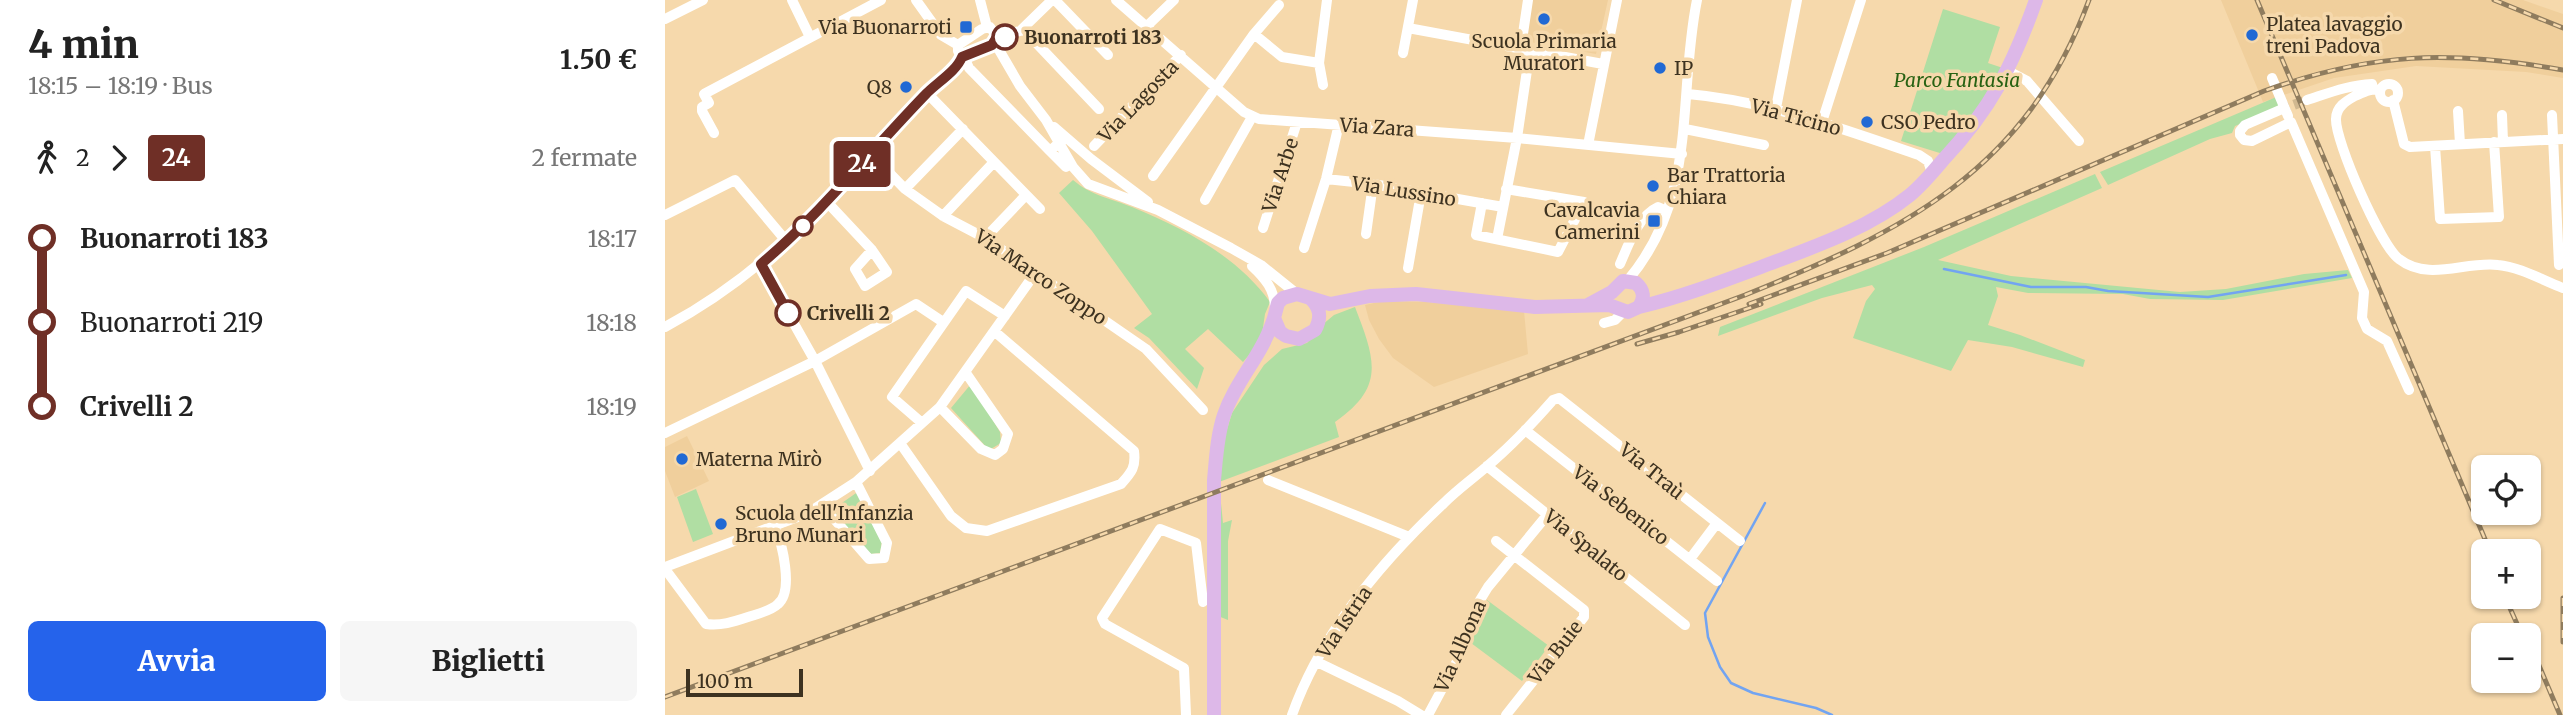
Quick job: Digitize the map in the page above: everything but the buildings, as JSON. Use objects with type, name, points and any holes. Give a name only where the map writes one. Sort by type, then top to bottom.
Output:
[{"type":"main road","points":[[1214,715],[1214,480],[1217,448],[1224,416],[1236,389],[1253,366],[1268,338],[1274,314],[1283,298],[1303,296],[1330,304],[1370,296],[1416,294],[1535,307],[1617,303],[1632,312],[1639,307],[1783,258],[1877,217],[1909,195],[1932,173],[1976,123],[2008,71],[2036,0]]},
{"type":"main road","points":[[1617,303],[1618,283],[1637,286],[1651,296],[1669,298]]},
{"type":"main road","points":[[1637,286],[1643,297],[1639,307]]},
{"type":"main road","points":[[1303,296],[1318,310],[1318,324]]},
{"type":"main road","points":[[1253,366],[1278,344],[1311,334],[1318,324],[1350,301]]},
{"type":"main road","points":[[1274,314],[1280,332],[1293,339]]},
{"type":"street","points":[[665,19],[703,0]]},
{"type":"street","points":[[792,0],[810,37]]},
{"type":"street","points":[[714,133],[702,111],[702,107],[709,103],[704,94],[880,0]]},
{"type":"street","points":[[916,0],[941,35],[961,53],[969,68],[1066,167]]},
{"type":"street","points":[[980,0],[987,27]]},
{"type":"street","points":[[961,53],[1023,29],[1053,0],[1108,55]]},
{"type":"street","points":[[1116,0],[1252,117],[1205,200]]},
{"type":"street","points":[[1147,26],[1174,0]]},
{"type":"street","points":[[1323,85],[1319,63],[1327,0]]},
{"type":"street","points":[[1403,54],[1413,0]]},
{"type":"street","points":[[1506,189],[1584,202],[1558,251],[1497,239],[1506,189],[1517,138],[1528,0]]},
{"type":"street","points":[[1588,145],[1617,0]]},
{"type":"street","points":[[1637,286],[1645,260],[1667,211],[1682,154],[1692,23],[1697,0]]},
{"type":"street","points":[[1776,108],[1797,0]]},
{"type":"street","points":[[1822,122],[1861,0]]},
{"type":"street","points":[[1153,176],[1254,34],[1279,5]]},
{"type":"street","points":[[665,327],[695,311],[787,242],[927,93],[958,64],[961,53],[987,27]]},
{"type":"street","points":[[987,27],[994,30],[996,40],[1020,86],[1046,120],[1073,167],[1088,184],[1158,210],[1231,247],[1303,296]]},
{"type":"street","points":[[1408,28],[1604,64]]},
{"type":"street","points":[[1023,29],[1099,109]]},
{"type":"street","points":[[1254,34],[1282,57],[1319,63]]},
{"type":"street","name":"Via Lagosta","points":[[1094,146],[1181,55]]},
{"type":"street","points":[[2008,71],[2027,81],[2079,141]]},
{"type":"street","points":[[2272,78],[2364,292],[2362,318],[2367,329],[2387,341],[2409,390]]},
{"type":"street","points":[[2375,88],[2384,100],[2393,100],[2404,144],[2410,148],[2558,139]]},
{"type":"street","points":[[2307,100],[2339,89],[2375,88]]},
{"type":"street","points":[[2375,88],[2340,106],[2336,119],[2349,162],[2386,247],[2408,265],[2424,270],[2438,271],[2478,265],[2510,267],[2563,288]]},
{"type":"street","points":[[927,93],[1041,209]]},
{"type":"street","name":"Via Ticino","points":[[1688,94],[1776,108],[1822,122],[1919,155],[1928,161],[1932,173]]},
{"type":"street","points":[[2280,110],[2245,125],[2240,131],[2242,138],[2252,141],[2291,122]]},
{"type":"street","points":[[2458,111],[2460,144]]},
{"type":"street","points":[[2435,146],[2440,219],[2499,217],[2499,142],[2502,115]]},
{"type":"street","points":[[2552,115],[2558,139],[2559,265]]},
{"type":"street","name":"Via Zara","points":[[1252,117],[1682,154]]},
{"type":"street","points":[[1046,120],[1091,159],[1158,210]]},
{"type":"street","name":"Via Arbe","points":[[1263,228],[1297,122]]},
{"type":"street","points":[[1304,248],[1326,179],[1339,124]]},
{"type":"street","points":[[905,189],[963,129]]},
{"type":"street","points":[[1685,130],[1763,145]]},
{"type":"street","points":[[1050,151],[1060,142]]},
{"type":"street","name":"Via Marco Zoppo","points":[[871,154],[905,189],[943,216],[985,237],[1146,349],[1203,410]]},
{"type":"street","points":[[943,216],[994,162]]},
{"type":"street","name":"Via Lussino","points":[[1326,179],[1373,184],[1503,207]]},
{"type":"street","points":[[665,215],[735,180],[787,242]]},
{"type":"street","points":[[1366,234],[1373,184]]},
{"type":"street","points":[[1408,268],[1421,193]]},
{"type":"street","points":[[985,237],[1026,195]]},
{"type":"street","points":[[827,202],[872,250]]},
{"type":"street","name":"Via Lussino","points":[[1482,203],[1476,235],[1497,239]]},
{"type":"street","points":[[1620,264],[1633,235],[1650,211],[1658,207],[1667,211]]},
{"type":"street","points":[[1231,247],[1270,285],[1275,299],[1274,314]]},
{"type":"street","points":[[761,264],[815,362],[870,471]]},
{"type":"street","points":[[775,527],[781,542],[786,589],[779,604],[757,614],[717,625],[706,624],[665,568],[775,527],[822,505],[870,471],[940,407],[1036,272]]},
{"type":"street","points":[[922,423],[892,397],[966,290],[1005,316]]},
{"type":"street","points":[[1604,323],[1615,320],[1617,303]]},
{"type":"street","points":[[665,433],[815,362],[916,304],[943,322]]},
{"type":"street","points":[[900,443],[951,516],[966,528],[987,531],[1121,484],[1131,473],[1135,466],[1134,451],[994,331]]},
{"type":"street","points":[[940,407],[981,449],[995,455],[1003,449],[1008,434],[966,373]]},
{"type":"street","name":"Via Istria","points":[[1292,715],[1317,662],[1350,607],[1409,537],[1446,500],[1487,467],[1553,400],[1565,400]]},
{"type":"street","name":"Via Traù","points":[[1565,400],[1740,541]]},
{"type":"street","name":"Via Sebenico","points":[[1525,430],[1717,581]]},
{"type":"street","name":"Via Spalato","points":[[1487,467],[1685,625]]},
{"type":"street","points":[[1268,480],[1409,537]]},
{"type":"street","points":[[822,505],[869,559],[884,558],[887,543],[856,482]]},
{"type":"street","name":"Via Albona","points":[[1428,715],[1463,649],[1477,605],[1488,587],[1548,514]]},
{"type":"street","points":[[1690,559],[1717,523]]},
{"type":"street","points":[[1186,715],[1184,668],[1104,624],[1103,618],[1160,529],[1196,543],[1203,602]]},
{"type":"street","name":"Via Buie","points":[[1496,541],[1584,610],[1584,617],[1506,715]]},
{"type":"street","points":[[1317,662],[1421,715]]},
{"type":"shaded area","points":[[1531,0],[1608,0],[1596,54],[1525,41]]},
{"type":"shaded area","points":[[2221,0],[2523,0],[2563,14],[2563,78],[2526,72],[2416,66],[2334,78],[2263,102]]},
{"type":"shaded area","points":[[1383,301],[1428,302],[1524,311],[1528,354],[1434,387],[1393,358],[1379,339],[1365,305]]},
{"type":"shaded area","name":"Materna Mirò","points":[[687,436],[709,481],[675,497],[665,471],[665,447]]},
{"type":"green space","name":"Parco Fantasia","points":[[1943,9],[2000,27],[1988,63],[2006,69],[1943,154],[1901,141]]},
{"type":"green space","points":[[2281,95],[2285,106],[2235,126],[2232,133],[2210,139],[2108,185],[2100,172]]},
{"type":"green space","points":[[2095,174],[2102,188],[1938,260],[2011,276],[2180,292],[2226,289],[2304,274],[2348,270],[2352,278],[2223,300],[2150,299],[2123,294],[2028,293],[1996,287],[1998,296],[1988,325],[2085,360],[2083,367],[2012,347],[1968,340],[1951,371],[1853,338],[1866,301],[1875,289],[1872,285],[1822,298],[1718,336],[1720,327],[1924,247]]},
{"type":"green space","points":[[1073,180],[1094,193],[1151,215],[1189,234],[1225,257],[1257,286],[1270,302],[1265,314],[1261,341],[1243,362],[1208,329],[1185,349],[1204,368],[1197,389],[1149,338],[1134,328],[1152,314],[1092,231],[1059,193]]},
{"type":"green space","points":[[1355,307],[1371,357],[1372,371],[1362,397],[1335,422],[1339,437],[1219,482],[1225,436],[1232,413],[1264,365],[1282,349],[1307,343],[1334,315]]},
{"type":"green space","points":[[971,384],[1000,432],[1001,443],[989,450],[951,408]]},
{"type":"green space","points":[[696,489],[713,534],[693,542],[677,497]]},
{"type":"green space","points":[[859,491],[882,541],[880,553],[871,554],[829,512]]},
{"type":"green space","points":[[1220,493],[1223,523],[1232,520],[1228,541],[1228,620],[1218,616]]},
{"type":"green space","points":[[1487,600],[1549,646],[1522,681],[1471,643]]},
{"type":"waterway","points":[[1944,269],[2031,287],[2086,287],[2108,291],[2208,297],[2346,275]]},
{"type":"waterway","points":[[1765,503],[1705,613],[1708,637],[1720,667],[1731,683],[1753,693],[1816,708],[1832,715]]},
{"type":"tunnel","points":[[2280,110],[2307,100]]},
{"type":"railway","points":[[665,697],[1745,295],[1857,246],[1907,219],[1953,188],[1994,152],[2031,109],[2063,59],[2089,0]]},
{"type":"railway","points":[[2257,0],[2485,539]]},
{"type":"railway","points":[[2494,0],[2563,28]]},
{"type":"railway","points":[[1749,304],[1887,253],[2264,91],[2303,78],[2341,68],[2412,58],[2484,59],[2563,70]]},
{"type":"railway","points":[[1637,344],[1761,304]]},
{"type":"railway","points":[[2563,598],[2563,642]]},
{"type":"railway","points":[[2510,609],[2517,623]]},
{"type":"railway","points":[[2541,670],[2560,715]]},
{"type":"bus line","name":"24","points":[[788,313],[761,264],[827,202],[962,57],[992,45],[997,37],[1005,37]]},
{"type":"place","name":"Scuola Primaria Muratori","points":[[1544,19]]},
{"type":"place","name":"Via Buonarroti","points":[[966,27]]},
{"type":"place","name":"Platea lavaggio treni Padova","points":[[2252,35]]},
{"type":"place","name":"Buonarroti 183","points":[[1005,37]]},
{"type":"place","name":"IP","points":[[1660,68]]},
{"type":"place","name":"Q8","points":[[906,87]]},
{"type":"place","name":"CSO Pedro","points":[[1867,122]]},
{"type":"place","name":"Bar Trattoria Chiara","points":[[1653,186]]},
{"type":"place","name":"Cavalcavia Camerini","points":[[1654,221]]},
{"type":"place","name":"Crivelli 2","points":[[788,313]]},
{"type":"place","name":"Materna Mirò","points":[[682,459]]},
{"type":"place","name":"Scuola dell'Infanzia Bruno Munari","points":[[721,524]]}]
